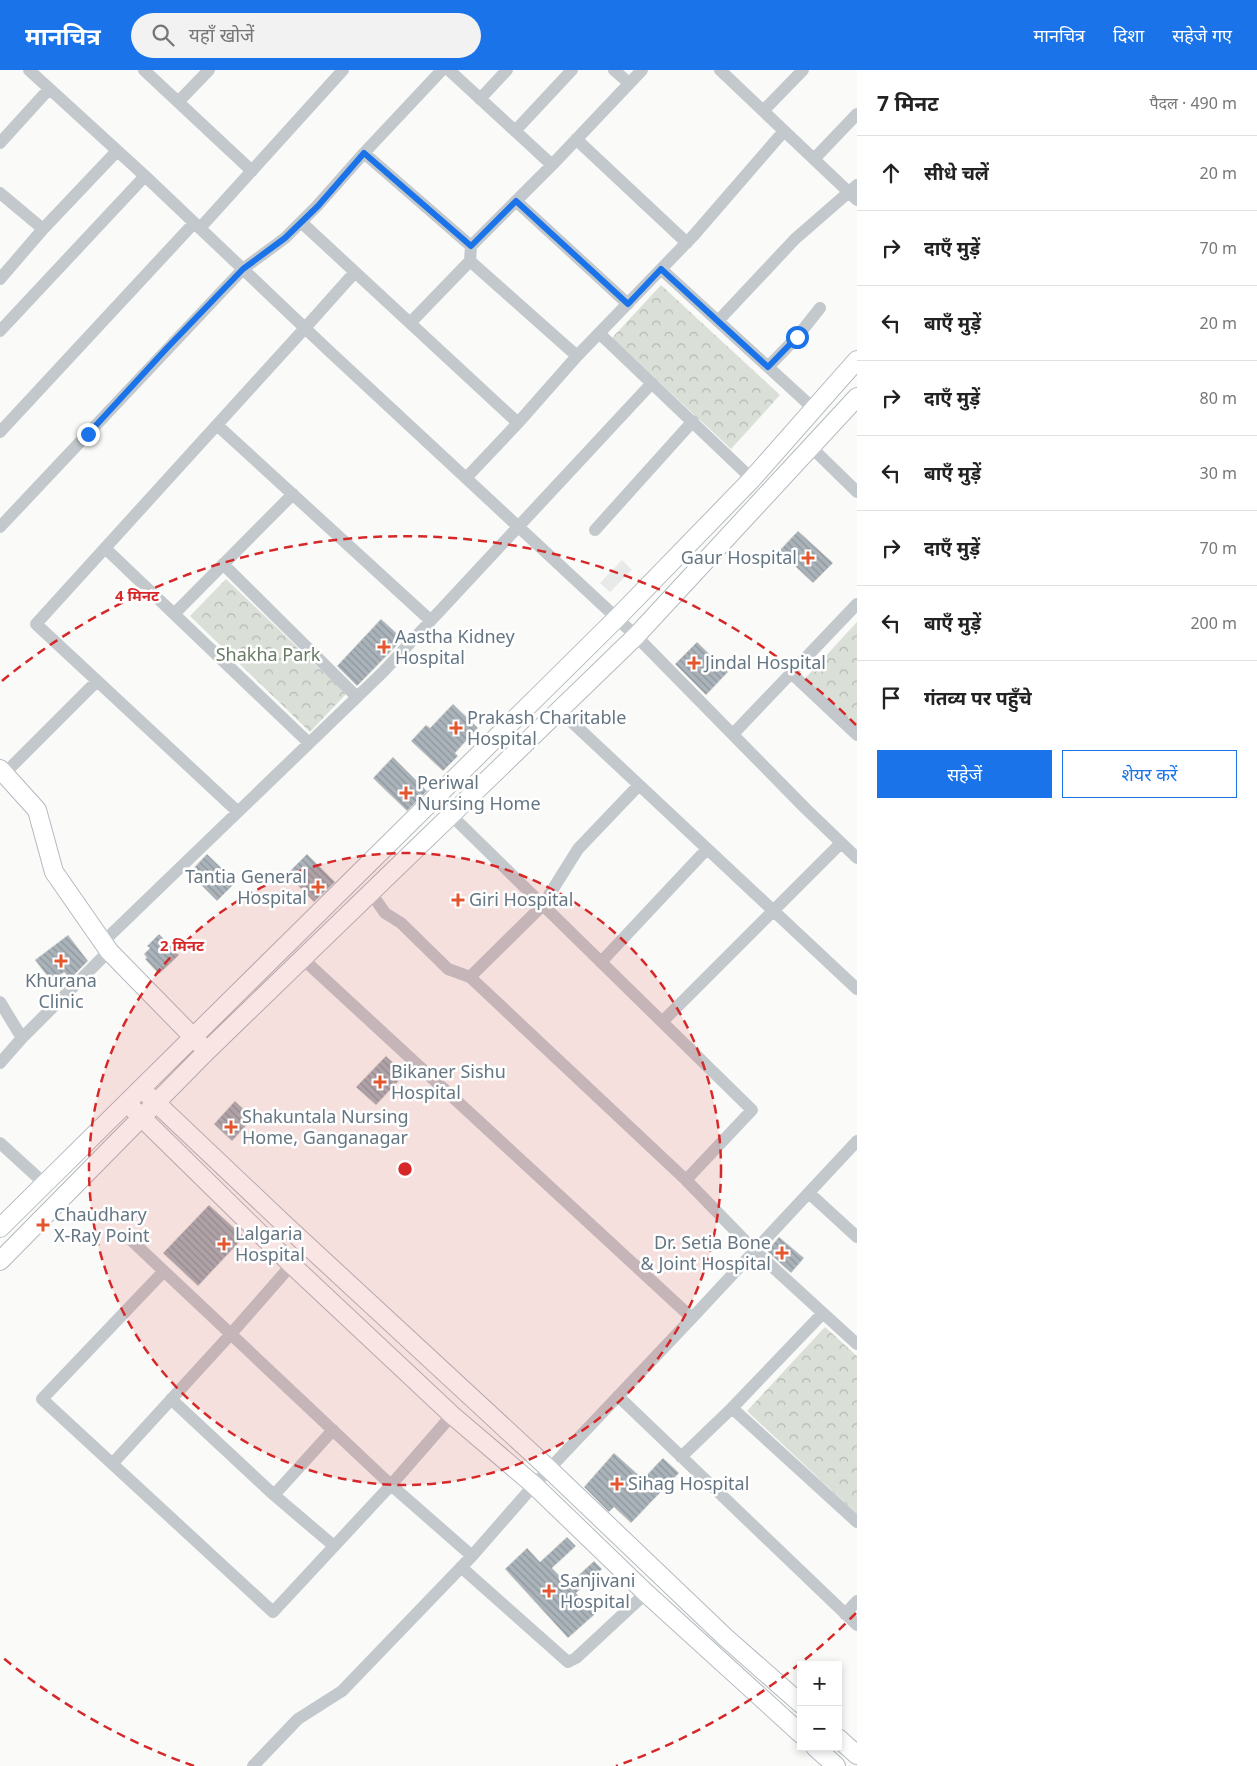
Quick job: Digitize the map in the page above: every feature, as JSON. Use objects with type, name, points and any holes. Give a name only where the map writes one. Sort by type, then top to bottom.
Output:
[{"type":"street","points":[[29,70],[146,176],[305,328],[636,636],[857,858]]},
{"type":"street","points":[[144,70],[252,171]]},
{"type":"street","points":[[179,101],[209,70]]},
{"type":"street","points":[[0,432],[252,171],[343,70]]},
{"type":"street","points":[[0,527],[243,269],[285,238],[301,222],[442,70]]},
{"type":"street","points":[[449,70],[552,165]]},
{"type":"street","points":[[480,99],[507,70]]},
{"type":"street","points":[[515,131],[572,70]]},
{"type":"street","points":[[614,70],[629,83]]},
{"type":"street","points":[[410,324],[470,260],[471,246],[552,165],[642,70]]},
{"type":"street","points":[[718,321],[795,239],[854,193],[814,159],[720,70]]},
{"type":"street","points":[[763,111],[803,70]]},
{"type":"street","points":[[0,143],[49,88]]},
{"type":"street","points":[[814,159],[857,114]]},
{"type":"street","points":[[466,478],[599,333],[686,243],[784,131]]},
{"type":"street","points":[[576,139],[686,243]]},
{"type":"street","points":[[0,279],[43,229],[117,151]]},
{"type":"street","points":[[364,153],[471,246]]},
{"type":"street","points":[[1,328],[146,176]]},
{"type":"street","points":[[0,192],[43,229]]},
{"type":"street","points":[[516,201],[628,304]]},
{"type":"street","points":[[301,222],[518,423]]},
{"type":"street","points":[[470,260],[578,356]]},
{"type":"street","points":[[661,269],[814,409]]},
{"type":"street","points":[[238,812],[36,624],[355,272]]},
{"type":"street","points":[[768,367],[797,337],[820,308]]},
{"type":"street","points":[[599,333],[752,479]]},
{"type":"street","points":[[0,1228],[192,1036],[617,618],[752,479],[857,360]]},
{"type":"street","points":[[0,1063],[106,946],[238,812],[383,672],[652,382]]},
{"type":"street","points":[[0,1261],[207,1051],[636,636],[857,397]]},
{"type":"street","points":[[595,530],[693,421]]},
{"type":"street","points":[[218,425],[430,620]]},
{"type":"street","points":[[811,447],[857,492]]},
{"type":"street","points":[[174,614],[293,494]]},
{"type":"street","points":[[105,548],[309,744]]},
{"type":"street","points":[[223,564],[357,697]]},
{"type":"street","points":[[733,734],[857,604]]},
{"type":"street","points":[[790,673],[857,735]]},
{"type":"street","points":[[97,681],[2,772],[37,810],[54,872],[106,946],[207,1051]]},
{"type":"street","points":[[559,710],[857,988]]},
{"type":"street","points":[[470,977],[542,905],[578,849],[639,785]]},
{"type":"street","points":[[451,815],[752,1110],[686,1180]]},
{"type":"street","points":[[662,1022],[841,843]]},
{"type":"street","points":[[601,962],[707,849]]},
{"type":"street","points":[[371,893],[385,913],[400,923],[448,969],[470,977],[686,1180],[755,1251],[857,1344]]},
{"type":"street","points":[[303,959],[692,1318]]},
{"type":"street","points":[[0,1002],[22,1038]]},
{"type":"street","points":[[140,1089],[549,1469],[718,1630],[797,1700]]},
{"type":"street","points":[[126,1103],[292,1264],[452,1415],[534,1485],[646,1593],[797,1730]]},
{"type":"street","points":[[253,1766],[298,1719],[342,1691],[472,1556],[534,1485],[857,1141]]},
{"type":"street","points":[[0,1143],[45,1184]]},
{"type":"street","points":[[809,1193],[857,1237]]},
{"type":"street","points":[[132,1241],[391,1485],[472,1556]]},
{"type":"street","points":[[113,1464],[308,1246]]},
{"type":"street","points":[[163,1272],[42,1399],[273,1612],[391,1485],[452,1415]]},
{"type":"street","points":[[681,1457],[732,1408],[823,1313]]},
{"type":"street","points":[[618,1396],[857,1625]]},
{"type":"street","points":[[171,1400],[274,1495],[334,1546]]},
{"type":"street","points":[[732,1408],[857,1522]]},
{"type":"street","points":[[274,1495],[332,1430]]},
{"type":"street","points":[[461,1567],[568,1662],[576,1658],[646,1593]]},
{"type":"street","points":[[845,1614],[857,1601]]},
{"type":"street","points":[[842,1742],[857,1755]]},
{"type":"street","points":[[819,1751],[836,1766]]},
{"type":"shaded area","points":[[622,560],[632,570],[610,592],[600,583]]},
{"type":"green space","points":[[661,285],[780,395],[731,449],[612,338]]},
{"type":"green space","name":"Shakha Park","points":[[226,579],[346,694],[310,732],[190,616]]},
{"type":"green space","points":[[857,622],[857,738],[799,685]]},
{"type":"green space","points":[[825,1327],[857,1356],[857,1514],[747,1411]]},
{"type":"building","points":[[798,531],[833,563],[813,583],[779,551]]},
{"type":"building","points":[[381,619],[403,639],[357,686],[337,666]]},
{"type":"building","points":[[697,642],[728,672],[706,695],[675,664]]},
{"type":"building","points":[[453,704],[478,728],[455,753],[458,756],[443,771],[411,741],[426,725],[430,728]]},
{"type":"building","points":[[393,757],[427,791],[407,811],[373,778]]},
{"type":"building","points":[[207,854],[236,882],[217,901],[189,873]]},
{"type":"building","points":[[307,854],[335,882],[314,902],[287,874]]},
{"type":"building","points":[[159,934],[179,955],[159,974],[145,959],[147,958],[144,954],[150,948],[147,946]]},
{"type":"building","points":[[68,935],[88,961],[70,979],[64,972],[52,982],[35,960]]},
{"type":"building","points":[[386,1056],[405,1074],[376,1105],[356,1087]]},
{"type":"building","points":[[235,1101],[253,1118],[232,1141],[214,1124]]},
{"type":"building","points":[[209,1205],[244,1237],[198,1286],[163,1253]]},
{"type":"building","points":[[779,1237],[804,1258],[791,1273],[767,1251]]},
{"type":"building","points":[[614,1453],[643,1479],[663,1458],[679,1473],[631,1523],[614,1507],[609,1512],[584,1487]]},
{"type":"building","points":[[567,1537],[576,1546],[552,1568],[568,1585],[594,1561],[602,1569],[576,1593],[595,1614],[568,1638],[505,1569],[527,1548],[540,1562]]},
{"type":"place","name":"Gaur Hospital","points":[[808,558]]},
{"type":"place","name":"Aastha Kidney Hospital","points":[[384,647]]},
{"type":"place","name":"Jindal Hospital","points":[[694,663]]},
{"type":"place","name":"Prakash Charitable Hospital","points":[[456,728]]},
{"type":"place","name":"Periwal Nursing Home","points":[[406,793]]},
{"type":"place","name":"Tantia General Hospital","points":[[318,887]]},
{"type":"place","name":"Giri Hospital","points":[[458,900]]},
{"type":"place","name":"Khurana Clinic","points":[[61,961]]},
{"type":"place","name":"Bikaner Sishu Hospital","points":[[380,1082]]},
{"type":"place","name":"Shakuntala Nursing Home, Ganganagar","points":[[231,1127]]},
{"type":"place","name":"Chaudhary X-Ray Point","points":[[43,1225]]},
{"type":"place","name":"Lalgaria Hospital","points":[[224,1244]]},
{"type":"place","name":"Dr. Setia Bone & Joint Hospital","points":[[782,1253]]},
{"type":"place","name":"Sihag Hospital","points":[[617,1484]]},
{"type":"place","name":"Sanjivani Hospital","points":[[549,1591]]},
{"type":"route","points":[[88,434],[243,269],[285,238],[318,206],[364,153],[471,246],[516,201],[628,304],[661,269],[768,367],[797,337]]}]
